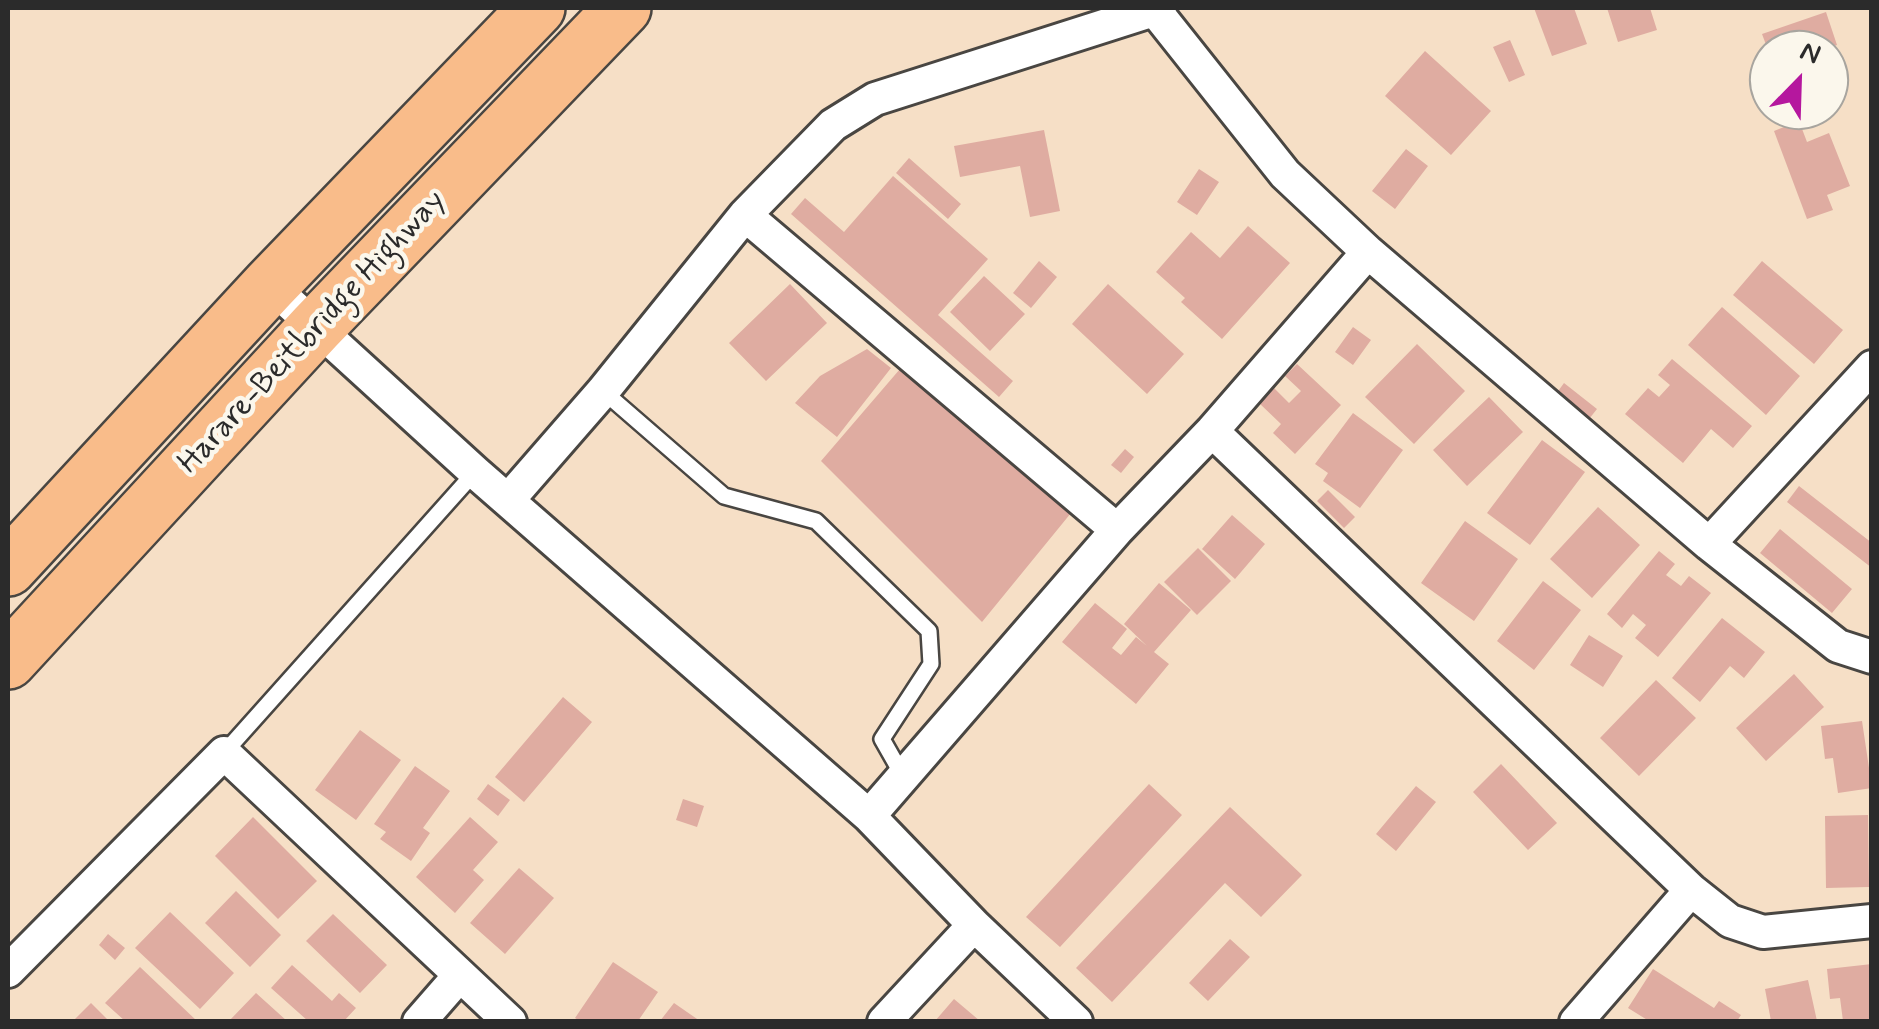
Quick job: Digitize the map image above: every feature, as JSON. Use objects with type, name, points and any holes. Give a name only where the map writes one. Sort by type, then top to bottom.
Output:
[{"type":"highway","name":"Harare-Beitbridge Highway","points":[[8,568],[270,285],[538,8]]},
{"type":"highway","name":"Harare-Beitbridge Highway","points":[[8,661],[316,328],[622,8]]},
{"type":"street","points":[[510,499],[745,215],[833,124],[875,100],[1157,8],[1285,174],[1368,252],[1708,544],[1838,646],[1872,658]]},
{"type":"street","points":[[745,215],[1117,530]]},
{"type":"street","points":[[869,816],[1117,530],[1212,431],[1368,252]]},
{"type":"street","points":[[270,285],[475,472],[869,816],[974,926],[1076,1022]]},
{"type":"street","points":[[1708,544],[1872,367]]},
{"type":"street","points":[[1212,431],[1691,890],[1730,921],[1763,932],[1872,921]]},
{"type":"street","points":[[8,971],[224,753],[510,1022]]},
{"type":"street","points":[[1576,1022],[1691,890]]},
{"type":"street","points":[[884,1022],[974,926]]},
{"type":"street","points":[[420,1022],[460,975]]},
{"type":"lane","points":[[602,391],[724,496],[816,522],[930,631],[932,664],[882,738],[902,776]]},
{"type":"lane","points":[[224,753],[475,472]]},
{"type":"building","points":[[1534,8],[1574,8],[1587,44],[1552,56]]},
{"type":"building","points":[[1607,8],[1650,8],[1657,30],[1618,42]]},
{"type":"building","points":[[1826,12],[1832,30],[1774,30]]},
{"type":"building","points":[[1510,40],[1525,75],[1509,82],[1493,47]]},
{"type":"building","points":[[1425,51],[1491,111],[1451,155],[1385,96]]},
{"type":"building","points":[[1044,130],[1060,211],[1030,217],[1020,166],[960,177],[954,146]]},
{"type":"building","points":[[1802,130],[1807,142],[1829,133],[1850,186],[1827,195],[1833,210],[1807,219],[1774,131]]},
{"type":"building","points":[[1406,149],[1428,166],[1395,209],[1372,191]]},
{"type":"building","points":[[909,158],[961,204],[948,219],[896,173]]},
{"type":"building","points":[[1199,169],[1219,182],[1197,215],[1177,202]]},
{"type":"building","points":[[893,176],[988,259],[938,315],[1013,381],[999,397],[791,214],[805,198],[844,232]]},
{"type":"building","points":[[1248,226],[1290,263],[1222,339],[1181,302],[1185,298],[1156,272],[1191,232],[1220,258]]},
{"type":"building","points":[[1039,261],[1057,277],[1031,308],[1013,293]]},
{"type":"building","points":[[1762,261],[1843,330],[1814,364],[1733,295]]},
{"type":"building","points":[[984,276],[1025,314],[990,351],[950,312]]},
{"type":"building","points":[[790,284],[827,323],[766,381],[729,343]]},
{"type":"building","points":[[1108,284],[1184,354],[1147,394],[1072,324]]},
{"type":"building","points":[[1722,307],[1800,376],[1766,415],[1688,345]]},
{"type":"building","points":[[1353,327],[1371,340],[1353,365],[1335,352]]},
{"type":"building","points":[[1417,344],[1465,391],[1414,444],[1365,397]]},
{"type":"building","points":[[867,349],[891,368],[837,437],[795,403],[820,376]]},
{"type":"building","points":[[1672,359],[1752,426],[1733,448],[1711,429],[1683,463],[1625,414],[1648,388],[1659,397],[1670,385],[1658,375]]},
{"type":"building","points":[[1297,364],[1341,405],[1295,454],[1273,433],[1281,424],[1259,403],[1274,388],[1289,403],[1301,391],[1285,376]]},
{"type":"building","points":[[900,369],[1071,513],[982,622],[821,461]]},
{"type":"building","points":[[1564,383],[1597,409],[1589,419],[1556,394]]},
{"type":"building","points":[[1489,397],[1523,432],[1467,486],[1433,450]]},
{"type":"building","points":[[1353,413],[1403,450],[1360,508],[1323,481],[1328,473],[1315,464]]},
{"type":"building","points":[[1542,440],[1585,472],[1530,545],[1487,513]]},
{"type":"building","points":[[1125,449],[1134,457],[1121,473],[1111,465]]},
{"type":"building","points":[[1799,486],[1872,543],[1872,568],[1787,502]]},
{"type":"building","points":[[1328,490],[1355,517],[1344,528],[1317,501]]},
{"type":"building","points":[[1598,507],[1640,545],[1592,598],[1550,559]]},
{"type":"building","points":[[1232,515],[1265,544],[1235,579],[1202,549]]},
{"type":"building","points":[[1465,521],[1518,559],[1474,621],[1421,583]]},
{"type":"building","points":[[1780,529],[1852,589],[1832,613],[1760,553]]},
{"type":"building","points":[[1198,548],[1231,581],[1197,615],[1164,582]]},
{"type":"building","points":[[1659,551],[1675,564],[1666,575],[1681,586],[1689,576],[1711,593],[1658,657],[1635,638],[1646,625],[1633,614],[1622,628],[1607,614]]},
{"type":"building","points":[[1543,581],[1581,610],[1534,670],[1497,641]]},
{"type":"building","points":[[1159,583],[1191,610],[1154,652],[1169,664],[1136,704],[1062,642],[1095,603],[1127,629],[1112,648],[1121,655],[1136,637],[1147,646],[1124,624]]},
{"type":"building","points":[[1722,618],[1765,652],[1744,678],[1730,666],[1700,702],[1672,678]]},
{"type":"building","points":[[1589,635],[1623,656],[1603,687],[1570,665]]},
{"type":"building","points":[[1794,674],[1824,707],[1766,761],[1736,728]]},
{"type":"building","points":[[1656,680],[1696,718],[1639,776],[1600,738]]},
{"type":"building","points":[[563,697],[592,722],[524,802],[495,777]]},
{"type":"building","points":[[1862,721],[1872,788],[1838,793],[1833,758],[1825,759],[1821,726]]},
{"type":"building","points":[[360,730],[401,760],[356,820],[315,790]]},
{"type":"building","points":[[1501,764],[1557,823],[1528,850],[1473,792]]},
{"type":"building","points":[[415,766],[450,791],[423,828],[430,833],[411,861],[380,839],[386,832],[374,824]]},
{"type":"building","points":[[488,784],[510,800],[498,816],[477,799]]},
{"type":"building","points":[[1149,784],[1182,815],[1060,947],[1026,917]]},
{"type":"building","points":[[1416,786],[1436,802],[1396,851],[1376,834]]},
{"type":"building","points":[[683,799],[704,806],[697,827],[676,820]]},
{"type":"building","points":[[1230,807],[1302,875],[1261,917],[1225,883],[1112,1002],[1076,968]]},
{"type":"building","points":[[1868,815],[1869,887],[1826,888],[1825,816]]},
{"type":"building","points":[[253,817],[317,881],[278,919],[215,856]]},
{"type":"building","points":[[470,817],[498,842],[473,870],[484,880],[455,913],[416,877]]},
{"type":"building","points":[[519,868],[554,898],[505,954],[470,923]]},
{"type":"building","points":[[236,891],[281,935],[250,967],[205,923]]},
{"type":"building","points":[[170,912],[234,973],[200,1009],[135,948]]},
{"type":"building","points":[[333,914],[387,965],[360,993],[306,941]]},
{"type":"building","points":[[108,934],[125,948],[115,960],[99,945]]},
{"type":"building","points":[[1230,939],[1250,957],[1208,1001],[1189,983]]},
{"type":"building","points":[[613,962],[658,992],[638,1021],[575,1018]]},
{"type":"building","points":[[1872,964],[1872,1021],[1843,1021],[1840,998],[1830,999],[1827,969]]},
{"type":"building","points":[[292,965],[332,1001],[339,993],[356,1008],[344,1021],[308,1021],[271,988]]},
{"type":"building","points":[[140,967],[197,1021],[125,1021],[105,1003]]},
{"type":"building","points":[[1653,969],[1714,1008],[1719,1001],[1741,1015],[1737,1021],[1649,1021],[1628,1008]]},
{"type":"building","points":[[1808,980],[1817,1021],[1771,1021],[1765,989]]},
{"type":"building","points":[[256,993],[287,1021],[229,1021]]},
{"type":"building","points":[[954,999],[980,1021],[935,1021]]},
{"type":"building","points":[[91,1003],[109,1021],[73,1021]]},
{"type":"building","points":[[674,1003],[700,1021],[660,1021]]}]
